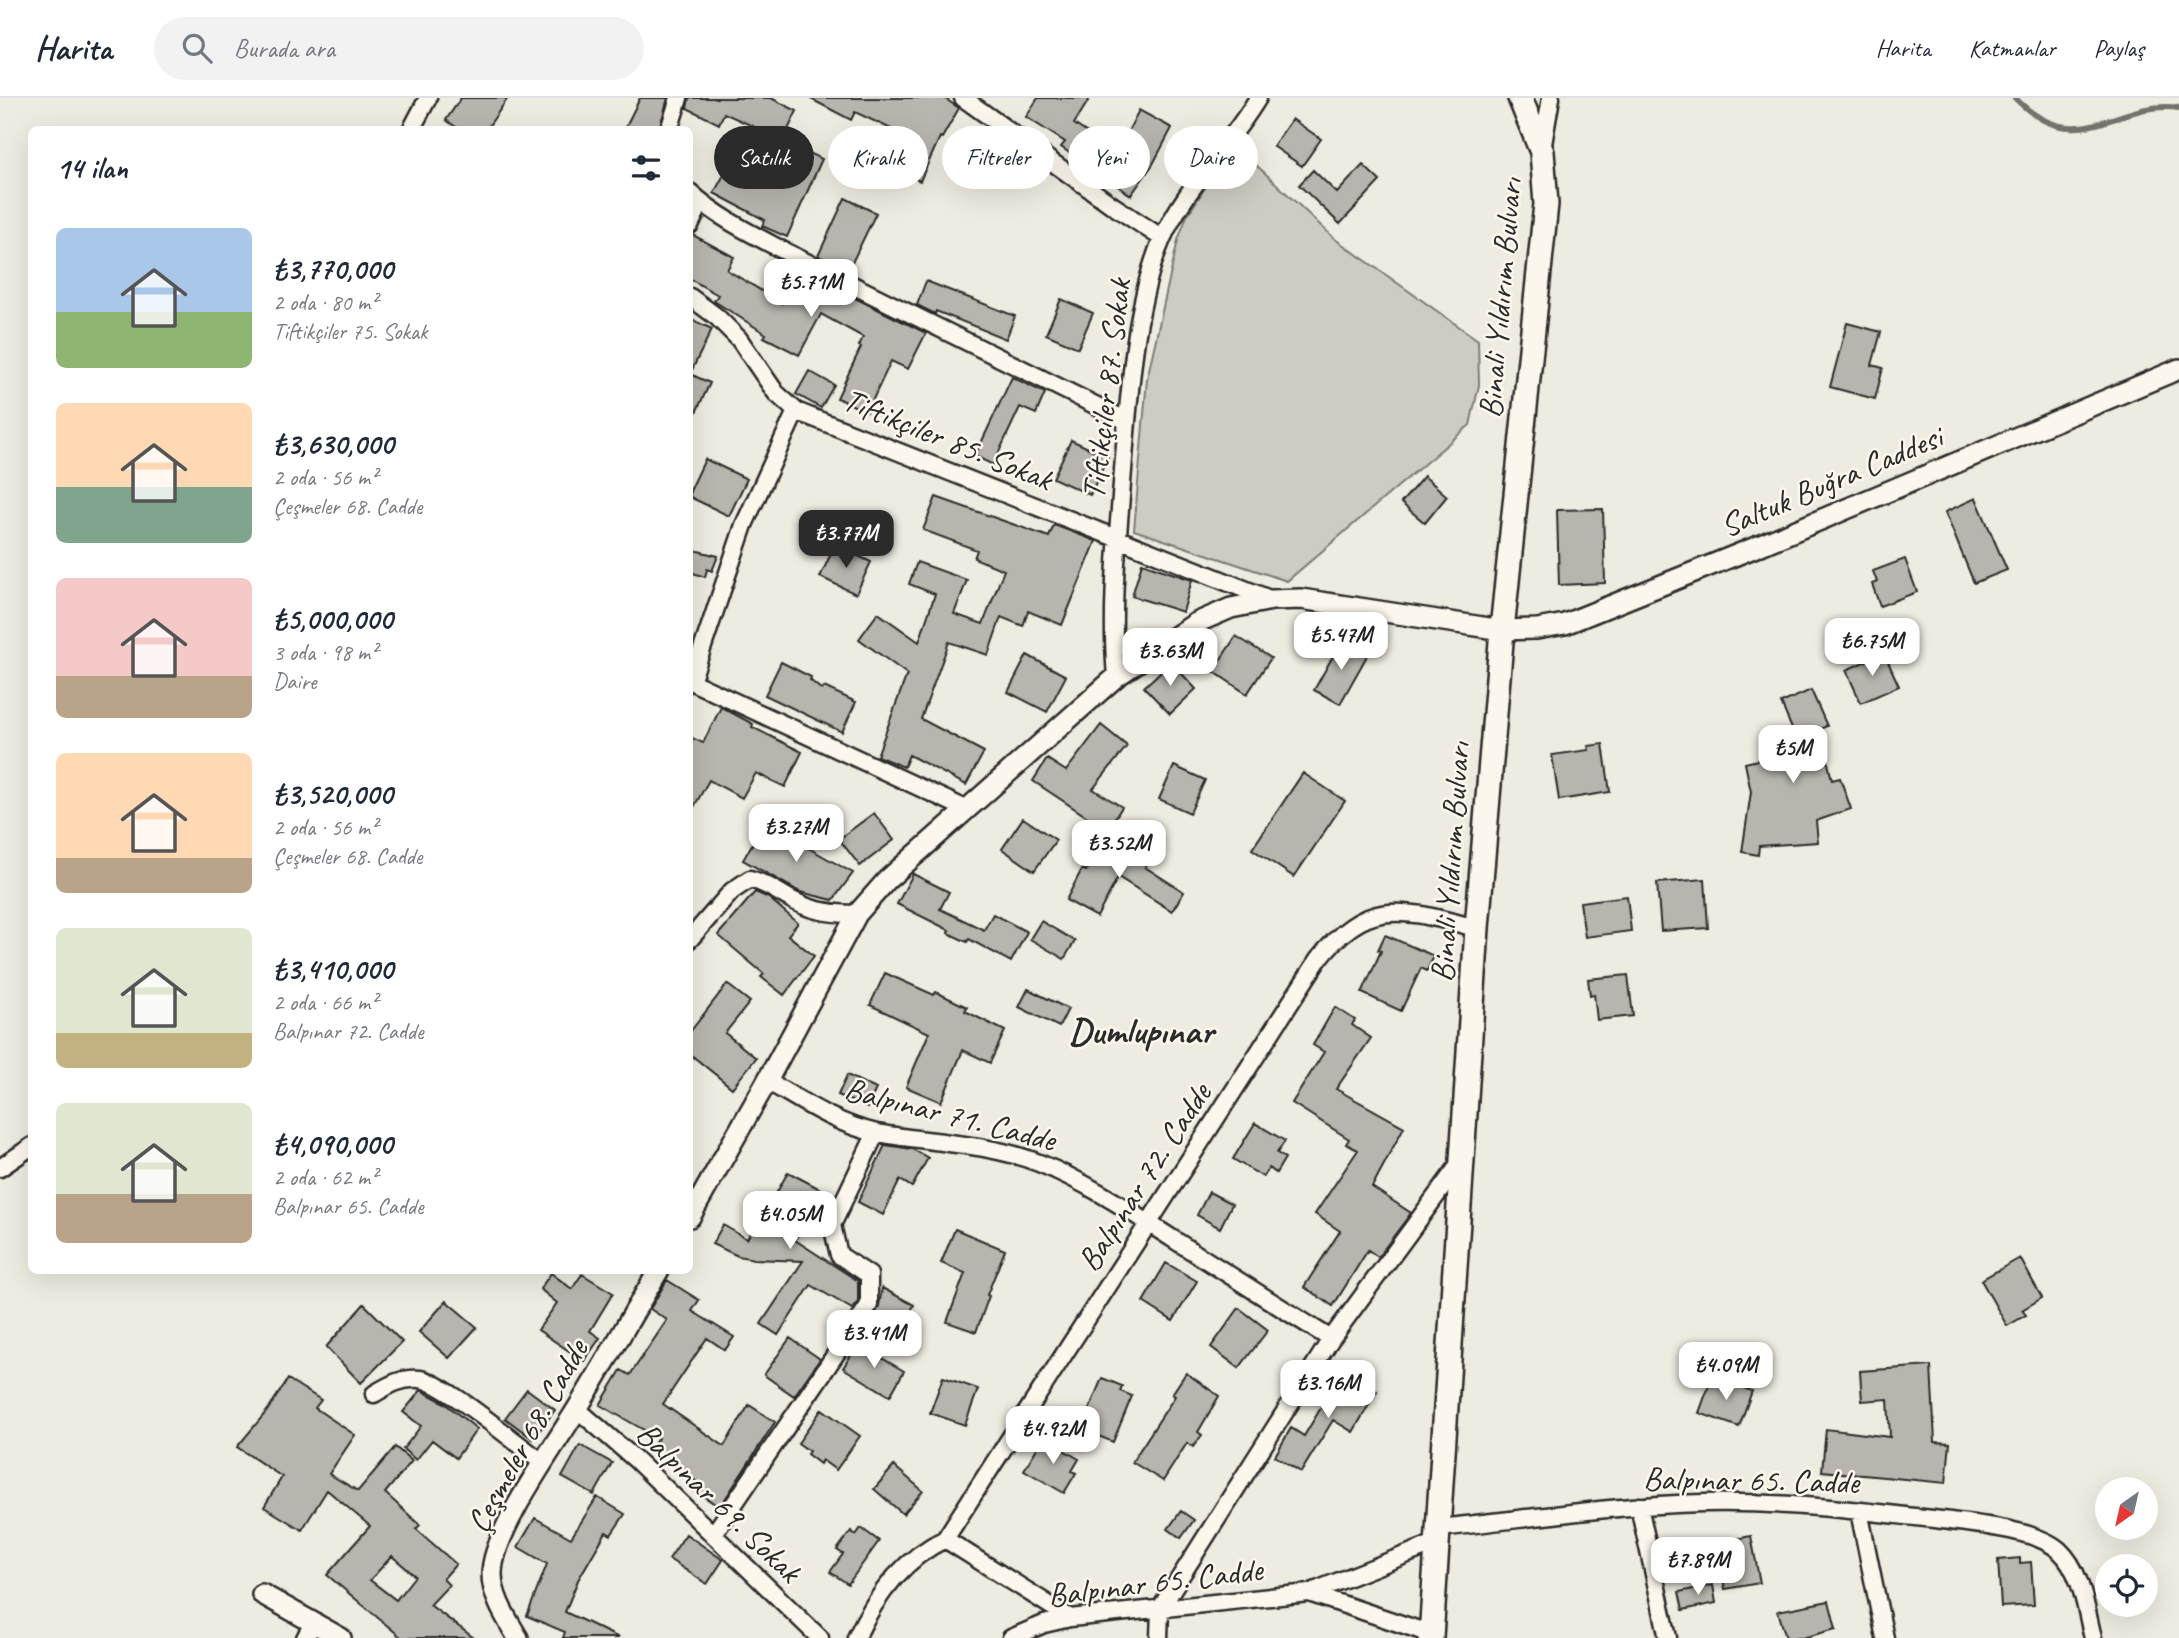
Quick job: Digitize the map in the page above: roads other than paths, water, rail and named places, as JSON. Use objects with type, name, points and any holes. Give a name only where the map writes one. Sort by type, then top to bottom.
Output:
[{"type":"main road","name":"Binali Yıldırım Bulvarı","points":[[1431,1636],[1478,928],[1502,630],[1546,204],[1542,152],[1520,98]]},
{"type":"street","points":[[413,126],[428,98]]},
{"type":"street","points":[[669,126],[679,98]]},
{"type":"street","points":[[963,98],[1162,238]]},
{"type":"street","name":"Tiftikçiler 87. Sokak","points":[[1116,677],[1112,620],[1127,421],[1142,308],[1162,238],[1181,206],[1245,120],[1258,98]]},
{"type":"street","points":[[1542,152],[1551,98]]},
{"type":"street","points":[[695,197],[744,230],[846,284],[1127,421]]},
{"type":"street","points":[[693,299],[717,317],[739,339],[776,393],[796,411],[744,525],[693,673]]},
{"type":"street","name":"Saltuk Buğra Caddesi","points":[[1502,630],[1537,629],[1565,624],[1756,547],[2179,369]]},
{"type":"street","name":"Tiftikçiler 85. Sokak","points":[[796,411],[1272,600]]},
{"type":"street","points":[[693,1212],[857,914],[887,880],[1116,677],[1196,623],[1231,608],[1272,600],[1301,600],[1502,630]]},
{"type":"street","points":[[693,683],[966,810]]},
{"type":"street","points":[[693,936],[732,891],[750,879],[763,882],[809,908],[829,913],[857,914]]},
{"type":"street","name":"Balpınar 72. Cadde","points":[[945,1539],[1332,942],[1362,919],[1398,911],[1478,928]]},
{"type":"street","name":"Balpınar 71. Cadde","points":[[767,1081],[829,1117],[876,1133],[971,1147],[1027,1159],[1085,1185],[1331,1339]]},
{"type":"street","points":[[713,1535],[869,1305],[869,1275],[838,1255],[832,1225],[876,1133]]},
{"type":"street","points":[[0,1168],[28,1149]]},
{"type":"street","points":[[1159,1638],[1160,1609],[1331,1339],[1463,1159]]},
{"type":"street","name":"Çeşmeler 68. Cadde","points":[[518,1638],[495,1592],[492,1575],[494,1556],[542,1462],[577,1409],[657,1274]]},
{"type":"street","points":[[374,1394],[394,1382],[406,1379],[434,1382],[542,1462]]},
{"type":"street","name":"Balpınar 69. Sokak","points":[[577,1409],[635,1459],[820,1638]]},
{"type":"street","name":"Balpınar 65. Cadde","points":[[1011,1638],[1044,1624],[1070,1618],[1309,1593],[1438,1535],[1639,1506],[1737,1503],[1859,1511],[1958,1522],[2039,1539],[2058,1549],[2075,1574],[2093,1638]]},
{"type":"street","points":[[1639,1506],[1668,1638]]},
{"type":"street","points":[[1859,1511],[1885,1638]]},
{"type":"street","points":[[856,1638],[874,1605],[904,1567],[916,1556],[945,1539],[1070,1618]]},
{"type":"street","name":"Balpınar 65. Cadde","points":[[1309,1593],[1431,1636]]},
{"type":"street","points":[[262,1594],[309,1630],[341,1638]]},
{"type":"waterway","points":[[2015,98],[2038,117],[2058,126],[2097,124],[2157,107],[2179,108]]},
{"type":"district","name":"Dumlupınar","points":[[1141,1030]]}]
